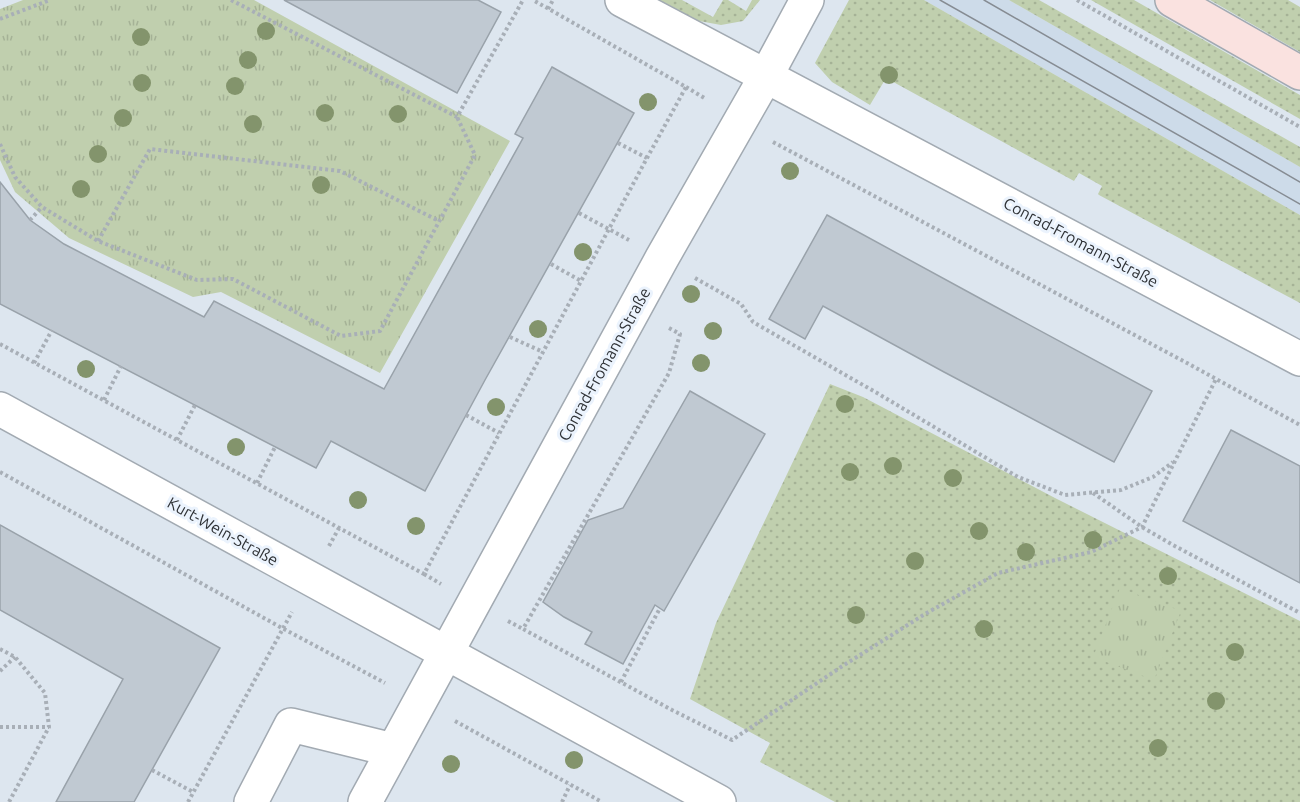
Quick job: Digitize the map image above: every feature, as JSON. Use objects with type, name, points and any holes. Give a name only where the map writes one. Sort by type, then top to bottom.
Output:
[{"type":"street","points":[[622,0],[766,76]]},
{"type":"street","name":"Conrad-Fromann-Straße","points":[[365,802],[662,258],[807,0]]},
{"type":"street","points":[[1172,0],[1300,73]]},
{"type":"street","name":"Conrad-Fromann-Straße","points":[[766,76],[1300,358]]},
{"type":"street","name":"Kurt-Wein-Straße","points":[[0,409],[447,654]]},
{"type":"street","points":[[447,654],[720,802]]},
{"type":"street","points":[[251,802],[291,725],[393,750]]},
{"type":"path","points":[[0,20],[50,0]]},
{"type":"path","points":[[0,144],[15,177],[42,207],[98,241],[197,280],[233,279],[341,336],[380,331],[475,155],[457,117],[231,0]]},
{"type":"path","points":[[457,117],[523,0]]},
{"type":"path","points":[[533,0],[686,87],[771,141],[1300,425]]},
{"type":"path","points":[[548,9],[553,0]]},
{"type":"path","points":[[1077,0],[1300,128]]},
{"type":"path","points":[[0,344],[424,574],[686,87]]},
{"type":"path","points":[[618,143],[647,158]]},
{"type":"path","points":[[98,241],[150,149],[340,171],[440,221]]},
{"type":"path","points":[[30,220],[42,207]]},
{"type":"path","points":[[579,213],[741,304],[753,322],[1018,477],[1065,495],[1121,490],[1152,477],[1175,460]]},
{"type":"path","points":[[551,264],[581,280]]},
{"type":"path","points":[[634,309],[680,334],[669,373],[523,629],[732,740],[925,614],[998,573],[1092,552],[1142,527],[1216,379]]},
{"type":"path","points":[[34,363],[52,330]]},
{"type":"path","points":[[510,337],[543,352]]},
{"type":"path","points":[[104,400],[121,366]]},
{"type":"path","points":[[177,440],[195,405]]},
{"type":"path","points":[[466,415],[499,433]]},
{"type":"path","points":[[257,483],[275,447]]},
{"type":"path","points":[[0,472],[602,802]]},
{"type":"path","points":[[1093,493],[1142,527],[1173,545],[1300,613]]},
{"type":"path","points":[[188,802],[339,528]]},
{"type":"path","points":[[621,682],[660,608]]},
{"type":"path","points":[[0,649],[15,657],[45,693],[49,727],[9,802]]},
{"type":"path","points":[[0,671],[15,657]]},
{"type":"path","points":[[0,727],[49,727]]},
{"type":"path","points":[[152,770],[193,792]]},
{"type":"path","points":[[562,802],[570,785]]},
{"type":"shaded area","points":[[924,0],[1009,0],[1300,167],[1300,215]]},
{"type":"green space","points":[[23,0],[254,0],[510,141],[380,373],[221,292],[193,297],[69,238],[15,192],[0,160],[0,9]]},
{"type":"green space","points":[[659,0],[682,0],[713,17],[723,0],[728,0],[746,11],[752,0],[760,0],[743,21],[721,25],[699,21]]},
{"type":"green space","points":[[849,0],[924,0],[1300,215],[1300,303],[1099,195],[1102,186],[1079,173],[1074,181],[886,78],[870,105],[832,82],[815,63]]},
{"type":"green space","points":[[1009,0],[1039,0],[1300,147],[1300,167]]},
{"type":"green space","points":[[1091,0],[1134,0],[1300,95],[1300,119]]},
{"type":"green space","points":[[1210,0],[1288,0],[1300,7],[1300,52]]},
{"type":"green space","points":[[830,384],[863,397],[1055,498],[1300,621],[1300,802],[835,802],[760,762],[770,743],[690,699],[716,623]]},
{"type":"green space","points":[[1120,588],[1181,611],[1154,680],[1093,657]]},
{"type":"building","points":[[284,0],[478,0],[501,12],[457,93]]},
{"type":"building","points":[[552,67],[634,113],[425,491],[331,441],[316,468],[0,304],[0,182],[30,220],[64,244],[204,317],[214,301],[384,389],[523,138],[515,134]]},
{"type":"building","points":[[827,215],[1152,391],[1114,462],[823,306],[805,339],[769,319]]},
{"type":"building","points":[[690,391],[765,434],[664,611],[655,605],[623,664],[585,644],[592,632],[564,617],[543,602],[588,520],[623,508]]},
{"type":"building","points":[[1231,430],[1300,466],[1300,583],[1183,521]]},
{"type":"building","points":[[0,525],[220,648],[134,802],[56,802],[123,679],[0,610]]},
{"type":"tram line","points":[[940,0],[1300,204]]},
{"type":"tram line","points":[[984,0],[1300,182]]}]
